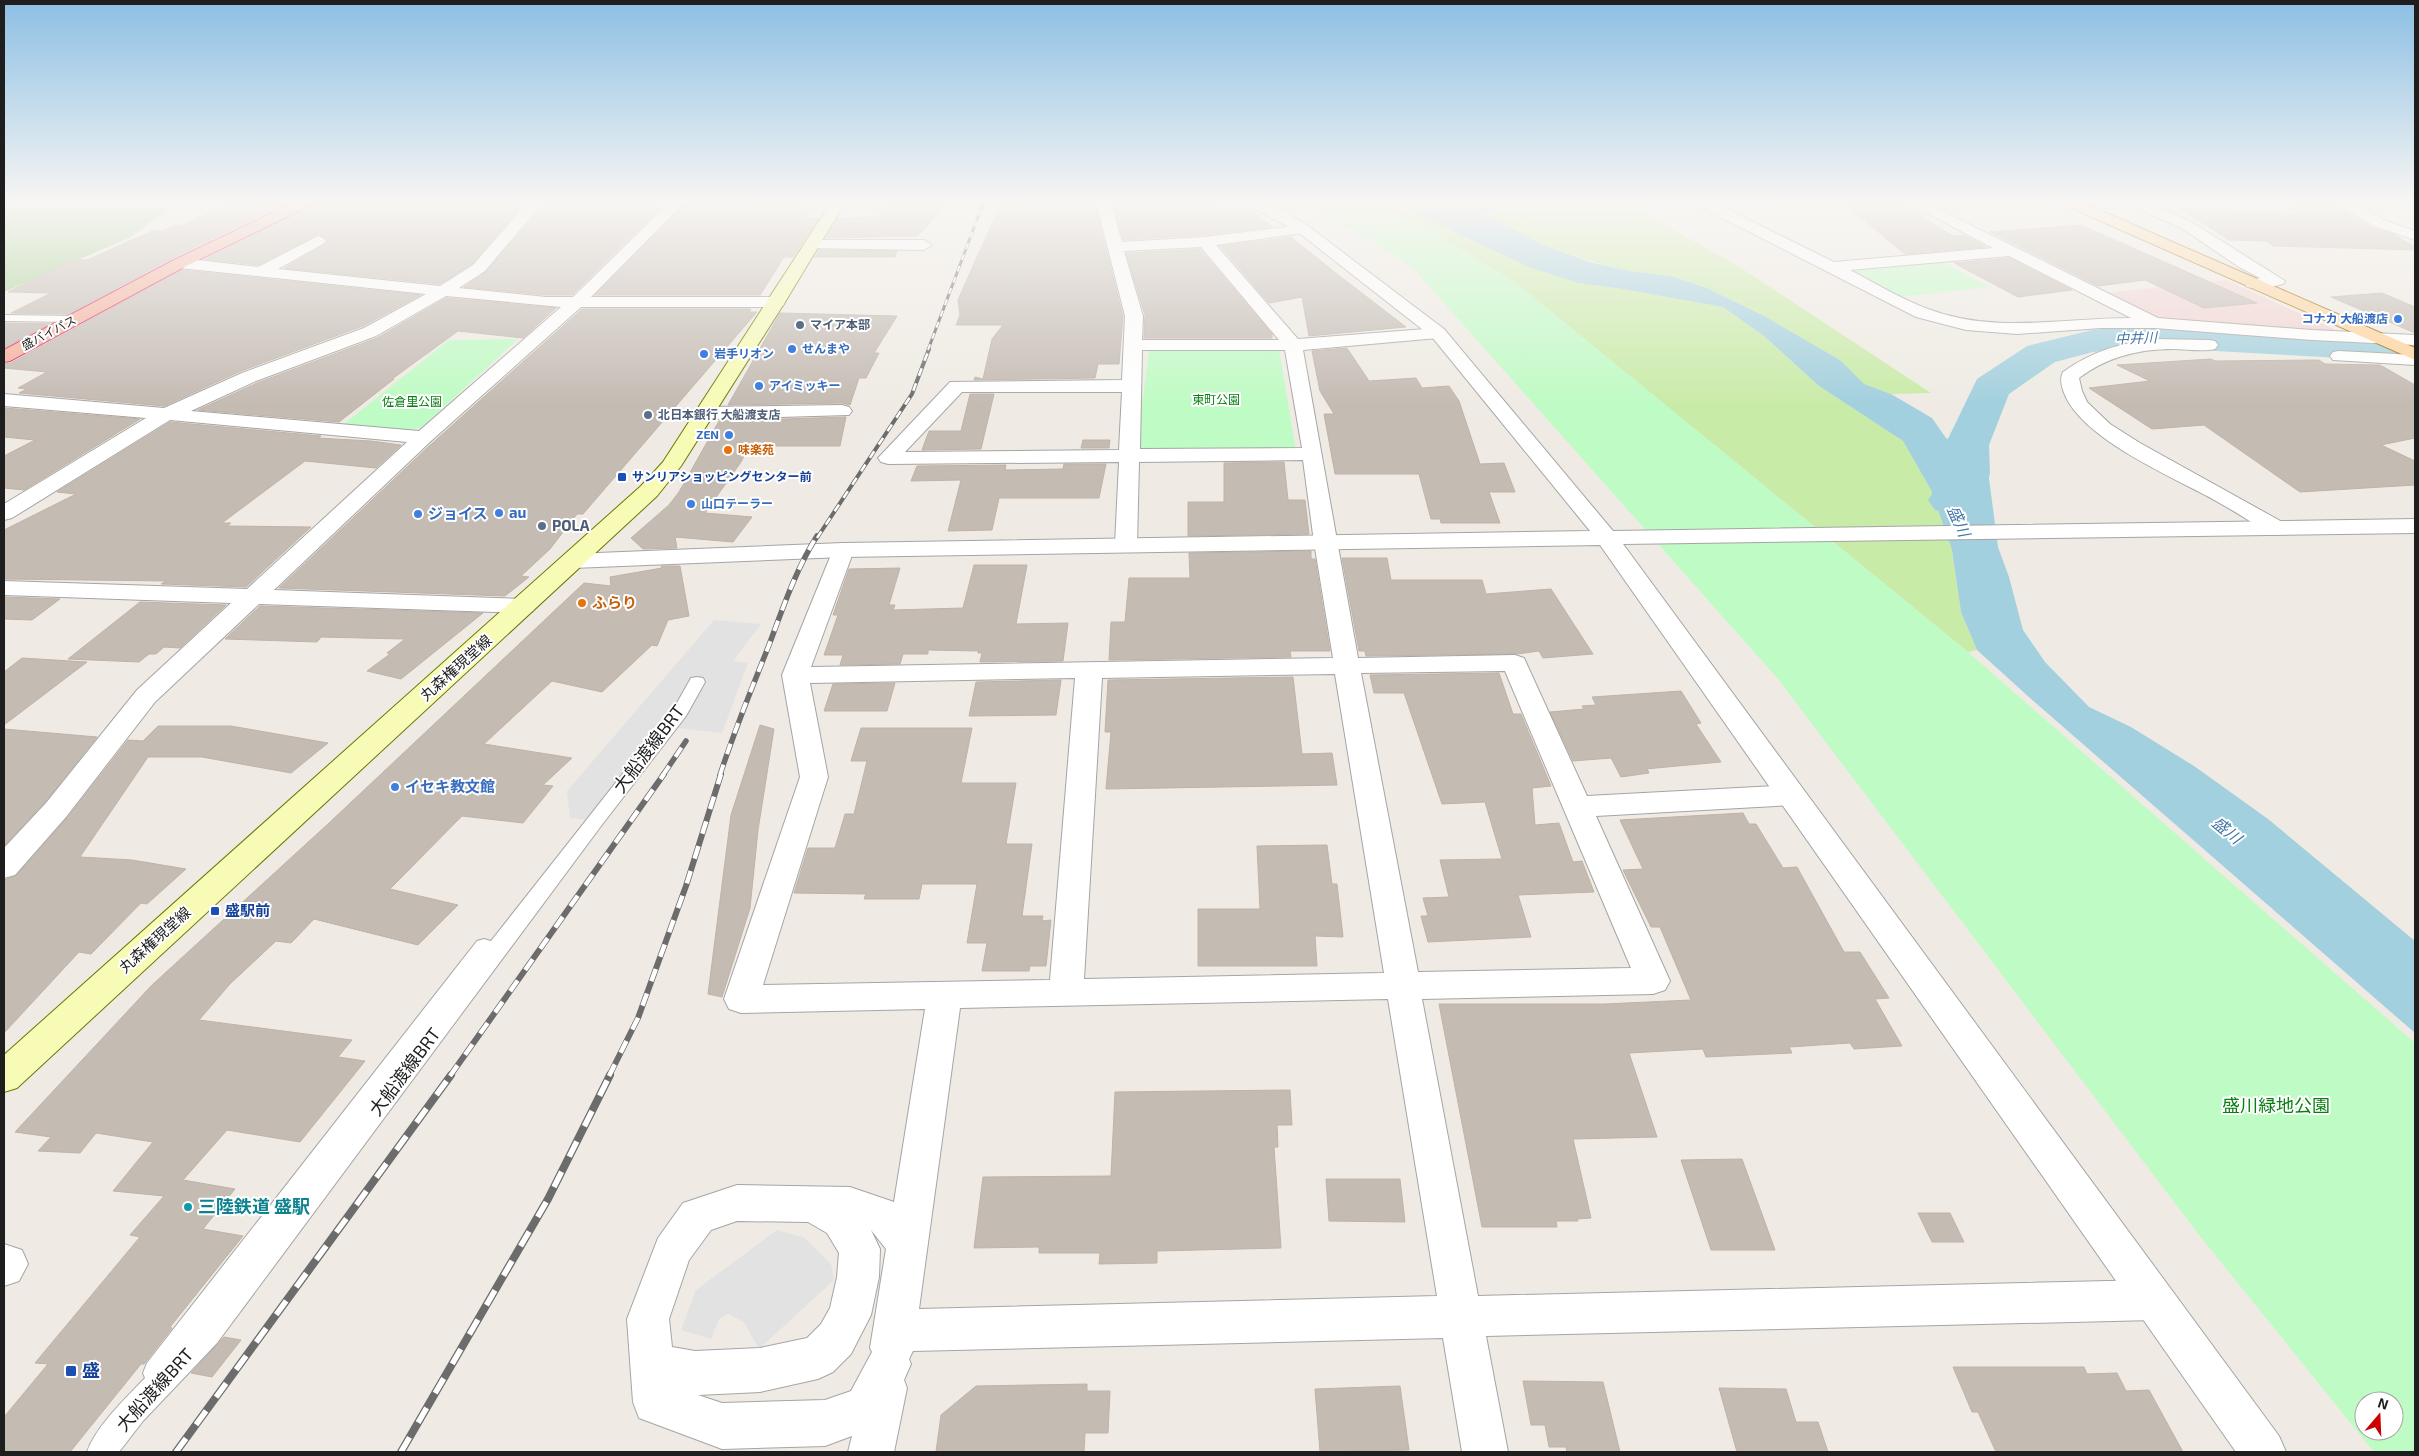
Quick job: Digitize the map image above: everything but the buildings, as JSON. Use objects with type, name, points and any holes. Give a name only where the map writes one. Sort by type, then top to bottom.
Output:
[{"type":"highway","name":"盛バイパス","points":[[4,357],[169,269]]},
{"type":"main road","name":"丸森権現堂線","points":[[4,1077],[524,606],[660,479],[671,466],[706,413],[797,269]]},
{"type":"main road","points":[[2219,269],[2415,355]]},
{"type":"street","points":[[233,269],[546,302],[777,302]]},
{"type":"street","points":[[260,272],[266,269]]},
{"type":"street","points":[[4,513],[167,414],[249,377],[370,332],[442,292],[475,269]]},
{"type":"street","points":[[6,862],[56,810],[146,696],[251,596],[424,437],[577,302],[610,269]]},
{"type":"street","points":[[1122,269],[1134,316],[1126,545]]},
{"type":"street","points":[[1228,269],[1293,345],[1313,454],[1325,542],[1484,1452]]},
{"type":"street","points":[[1355,269],[1438,333],[1606,537],[2263,1452]]},
{"type":"street","points":[[1838,269],[1922,312],[1966,325],[2017,329],[2155,323],[2382,340],[2415,340]]},
{"type":"street","points":[[2047,269],[2155,323]]},
{"type":"street","points":[[2253,284],[2277,281],[2254,269]]},
{"type":"street","points":[[1134,345],[1293,345],[1438,333]]},
{"type":"street","points":[[2268,528],[2255,514],[2138,451],[2108,431],[2087,414],[2075,399],[2070,386],[2070,376],[2091,360],[2108,353],[2154,344],[2204,344],[2415,360]]},
{"type":"street","points":[[1133,386],[957,386],[888,458],[1313,454]]},
{"type":"street","points":[[4,400],[424,437]]},
{"type":"street","points":[[706,413],[842,411]]},
{"type":"street","points":[[573,561],[843,550],[2415,526]]},
{"type":"street","points":[[795,675],[1514,663],[1653,981],[741,999],[814,777],[795,675],[843,550]]},
{"type":"street","points":[[4,588],[524,606]]},
{"type":"street","points":[[1066,993],[1089,670]]},
{"type":"street","points":[[1577,807],[1792,795]]},
{"type":"street","points":[[871,1452],[892,1347],[944,996]]},
{"type":"street","points":[[892,1347],[866,1408],[825,1423],[722,1426],[656,1402],[648,1319],[672,1251],[696,1216],[737,1203],[850,1205],[886,1217],[908,1246]]},
{"type":"street","points":[[652,1366],[695,1373],[760,1370],[818,1357],[836,1339],[850,1315],[858,1277],[860,1249],[841,1220],[813,1204]]},
{"type":"street","points":[[4,1263],[7,1264],[4,1267]]},
{"type":"street","points":[[892,1347],[1461,1316],[2153,1300]]},
{"type":"lane","points":[[4,318],[74,320]]},
{"type":"lane","name":"大船渡線BRT","points":[[101,1452],[133,1411],[161,1367],[250,1250],[583,819],[669,710],[697,682],[680,712],[588,829],[207,1334],[133,1411]]},
{"type":"shaded area","points":[[2226,280],[2334,329],[2331,333],[2158,320],[2107,293]]},
{"type":"shaded area","points":[[714,620],[761,624],[733,661],[748,663],[722,733],[678,728],[604,822],[570,818],[567,791]]},
{"type":"shaded area","points":[[777,1230],[805,1238],[831,1264],[834,1280],[759,1349],[744,1322],[728,1314],[719,1319],[711,1339],[681,1330],[696,1290]]},
{"type":"green space","points":[[4,269],[57,269],[4,292]]},
{"type":"green space","name":"盛川緑地公園","points":[[1414,269],[1492,269],[1516,283],[1968,652],[2415,1043],[2415,1452],[2374,1452],[2365,1441],[2404,1441],[2404,1391],[2354,1391],[2354,1427],[2199,1235],[1778,679]]},
{"type":"green space","points":[[1493,269],[1547,269],[1578,283],[1723,307],[1764,336],[1819,386],[1903,441],[1931,490],[1952,550],[1961,612],[1977,650],[1968,652],[1516,283]]},
{"type":"green space","points":[[1620,269],[1742,269],[1931,393],[1891,394],[1863,384],[1840,360],[1766,317],[1707,288],[1671,276]]},
{"type":"green space","points":[[1956,269],[1989,287],[1900,297],[1847,270]]},
{"type":"green space","name":"佐倉里公園","points":[[518,339],[421,428],[407,430],[343,425],[449,340]]},
{"type":"green space","name":"東町公園","points":[[1279,349],[1296,451],[1136,452],[1149,351]]},
{"type":"water","name":"盛川","points":[[1535,269],[1621,269],[1671,276],[1707,288],[1766,317],[1840,360],[1864,384],[1891,394],[1932,418],[1946,438],[1987,463],[1998,547],[2009,577],[2023,630],[2045,662],[2089,707],[2131,727],[2194,766],[2268,819],[2415,941],[2415,1033],[1977,650],[1961,612],[1952,550],[1931,490],[1903,441],[1819,386],[1764,336],[1723,307],[1578,283]]},
{"type":"waterway","name":"中井川","points":[[1951,500],[1965,482],[1968,473],[1967,445],[1991,388],[2041,354],[2092,341],[2143,336],[2214,339],[2297,346],[2415,351]]},
{"type":"railway","points":[[928,350],[958,269]]},
{"type":"railway","points":[[817,538],[912,394],[929,349]]},
{"type":"railway","points":[[720,775],[790,589],[817,536]]},
{"type":"railway","points":[[663,775],[686,741]]},
{"type":"railway","points":[[450,1076],[664,774]]},
{"type":"railway","points":[[609,1076],[638,1018],[686,886],[721,774]]},
{"type":"railway","points":[[176,1452],[451,1075]]},
{"type":"railway","points":[[401,1452],[548,1199],[610,1075]]},
{"type":"place","name":"コナカ 大船渡店","points":[[2398,319]]},
{"type":"place","name":"マイア本部","points":[[800,325]]},
{"type":"place","name":"せんまや","points":[[792,349]]},
{"type":"place","name":"岩手リオン","points":[[704,354]]},
{"type":"place","name":"アイミッキー","points":[[759,386]]},
{"type":"place","name":"北日本銀行 大船渡支店","points":[[648,415]]},
{"type":"place","name":"ZEN","points":[[729,435]]},
{"type":"place","name":"味楽苑","points":[[728,450]]},
{"type":"place","name":"サンリアショッピングセンター前","points":[[622,477]]},
{"type":"place","name":"山口テーラー","points":[[691,504]]},
{"type":"place","name":"au","points":[[499,513]]},
{"type":"place","name":"ジョイス","points":[[418,514]]},
{"type":"place","name":"POLA","points":[[542,526]]},
{"type":"place","name":"ふらり","points":[[582,603]]},
{"type":"place","name":"イセキ教文館","points":[[395,787]]},
{"type":"place","name":"盛駅前","points":[[215,911]]},
{"type":"place","name":"三陸鉄道 盛駅","points":[[188,1207]]},
{"type":"place","name":"盛","points":[[71,1371]]}]
